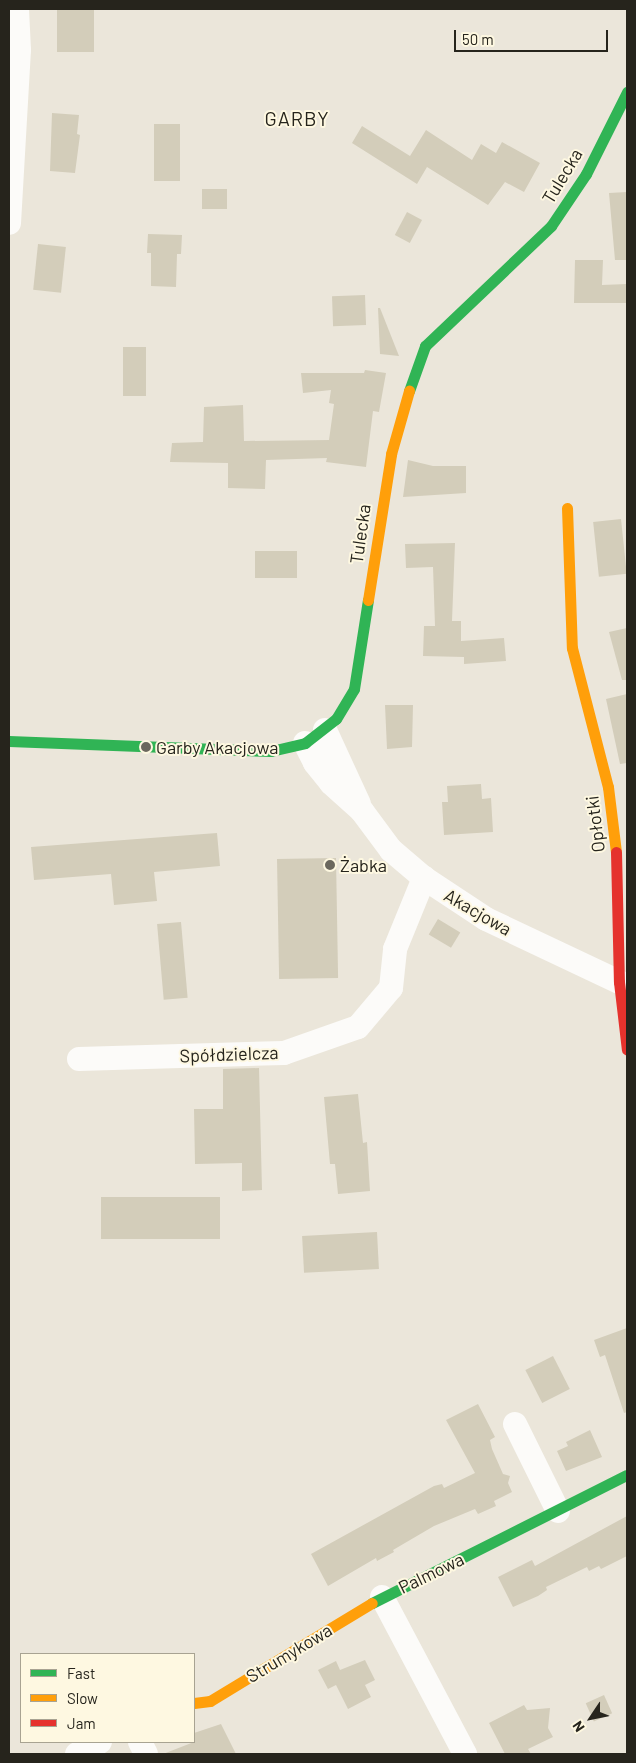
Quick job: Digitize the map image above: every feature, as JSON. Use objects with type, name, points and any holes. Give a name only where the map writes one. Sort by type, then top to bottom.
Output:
[{"type":"street","points":[[9,223],[20,50],[17,9]]},
{"type":"street","name":"Tulecka","points":[[9,740],[264,751],[305,743],[325,730],[347,705],[354,689],[391,454],[425,346],[551,226],[586,174],[627,92]]},
{"type":"street","name":"Opłotki","points":[[567,508],[572,648],[608,787],[619,878],[619,982],[627,1050]]},
{"type":"street","name":"Akacjowa","points":[[325,730],[362,811]]},
{"type":"street","name":"Akacjowa","points":[[305,743],[315,763],[331,783],[362,811],[392,850],[424,878],[486,919],[619,982]]},
{"type":"street","name":"Spółdzielcza","points":[[79,1059],[284,1053],[358,1027],[391,988],[396,949],[424,878]]},
{"type":"street","points":[[515,1424],[558,1510]]},
{"type":"street","name":"Palmowa","points":[[465,1754],[382,1597],[627,1475]]},
{"type":"street","name":"Strumykowa","points":[[195,1703],[210,1701],[382,1597]]},
{"type":"street","points":[[77,1754],[98,1743]]},
{"type":"building","points":[[57,9],[94,9],[94,52],[57,52]]},
{"type":"building","points":[[52,113],[79,115],[77,134],[80,135],[75,173],[50,171]]},
{"type":"building","points":[[154,124],[180,124],[180,181],[154,181]]},
{"type":"building","points":[[362,126],[410,156],[426,130],[472,160],[481,144],[496,153],[502,142],[540,163],[524,192],[505,182],[488,205],[427,167],[417,184],[352,143]]},
{"type":"building","points":[[202,189],[227,189],[227,209],[202,209]]},
{"type":"building","points":[[627,192],[627,260],[615,260],[609,193]]},
{"type":"building","points":[[407,212],[422,220],[410,243],[395,235]]},
{"type":"building","points":[[148,234],[182,235],[181,254],[177,254],[176,287],[151,286],[151,253],[147,253]]},
{"type":"building","points":[[38,244],[66,247],[61,293],[33,290]]},
{"type":"building","points":[[575,260],[603,260],[602,285],[627,284],[627,303],[574,303]]},
{"type":"building","points":[[365,295],[366,325],[333,326],[332,296]]},
{"type":"building","points":[[378,308],[380,308],[399,356],[380,354]]},
{"type":"building","points":[[123,347],[146,347],[146,396],[123,396]]},
{"type":"building","points":[[365,370],[386,373],[379,412],[373,411],[366,467],[326,462],[327,458],[266,460],[265,489],[228,488],[228,463],[170,462],[172,443],[203,442],[204,407],[243,405],[244,441],[329,440],[334,404],[329,403],[331,390],[303,393],[301,373],[364,373]]},
{"type":"building","points":[[408,460],[433,466],[466,466],[466,493],[403,497]]},
{"type":"building","points":[[621,519],[627,574],[599,577],[593,522]]},
{"type":"building","points":[[455,543],[452,621],[461,621],[461,641],[504,638],[506,661],[464,664],[464,657],[423,656],[424,626],[435,626],[433,567],[406,568],[405,544]]},
{"type":"building","points":[[255,551],[297,551],[297,578],[255,578]]},
{"type":"building","points":[[627,628],[627,680],[622,680],[609,632]]},
{"type":"building","points":[[627,694],[627,763],[620,764],[606,699]]},
{"type":"building","points":[[385,705],[413,705],[412,747],[387,749]]},
{"type":"building","points":[[481,784],[482,799],[491,798],[493,832],[444,835],[442,802],[448,802],[447,786]]},
{"type":"building","points":[[217,833],[220,866],[154,872],[157,901],[114,905],[111,874],[34,880],[31,847]]},
{"type":"building","points":[[336,858],[338,978],[279,979],[277,859]]},
{"type":"building","points":[[438,919],[460,932],[451,948],[429,934]]},
{"type":"building","points":[[181,922],[188,998],[164,1000],[157,924]]},
{"type":"building","points":[[259,1068],[262,1190],[242,1191],[242,1163],[195,1164],[194,1109],[223,1109],[223,1069]]},
{"type":"building","points":[[358,1094],[363,1143],[367,1142],[370,1191],[338,1194],[335,1164],[330,1164],[324,1097]]},
{"type":"building","points":[[101,1197],[220,1197],[220,1239],[101,1239]]},
{"type":"building","points":[[377,1232],[379,1269],[304,1273],[302,1236]]},
{"type":"building","points":[[627,1328],[627,1412],[624,1413],[605,1355],[600,1357],[594,1340]]},
{"type":"building","points":[[553,1356],[570,1389],[542,1403],[525,1370]]},
{"type":"building","points":[[478,1404],[495,1437],[490,1440],[492,1449],[503,1474],[510,1476],[508,1483],[512,1492],[494,1501],[496,1506],[478,1514],[475,1509],[434,1526],[393,1550],[394,1552],[377,1561],[376,1558],[328,1586],[311,1554],[434,1486],[442,1484],[444,1488],[475,1473],[446,1420]]},
{"type":"building","points":[[590,1430],[602,1457],[566,1471],[557,1451],[568,1446],[566,1442]]},
{"type":"building","points":[[627,1516],[627,1556],[601,1569],[599,1566],[589,1571],[587,1567],[546,1587],[547,1590],[538,1596],[513,1607],[498,1577],[532,1560],[535,1566]]},
{"type":"building","points":[[365,1660],[375,1680],[365,1685],[371,1697],[348,1709],[336,1685],[328,1689],[318,1670],[336,1661],[340,1670]]},
{"type":"building","points":[[604,1695],[612,1713],[594,1721],[586,1703]]},
{"type":"building","points":[[524,1705],[527,1710],[550,1708],[548,1728],[553,1737],[528,1749],[531,1754],[505,1754],[489,1723]]},
{"type":"building","points":[[221,1724],[236,1754],[163,1754],[195,1743],[195,1733]]},
{"type":"traffic: fast","points":[[409,391],[425,346],[551,226],[586,174],[627,92]]},
{"type":"traffic: fast","points":[[9,741],[271,751],[305,743],[336,719],[354,689],[368,600]]},
{"type":"traffic: fast","points":[[372,1603],[627,1475]]},
{"type":"traffic: slow","points":[[368,600],[391,454],[409,391]]},
{"type":"traffic: slow","points":[[567,508],[572,648],[608,787],[616,852]]},
{"type":"traffic: slow","points":[[195,1703],[210,1701],[372,1603]]},
{"type":"traffic: jam","points":[[616,852],[619,982],[627,1050]]},
{"type":"place","name":"Garby Akacjowa","points":[[146,747]]},
{"type":"place","name":"Żabka","points":[[330,865]]},
{"type":"district","name":"GARBY","points":[[297,118]]}]
